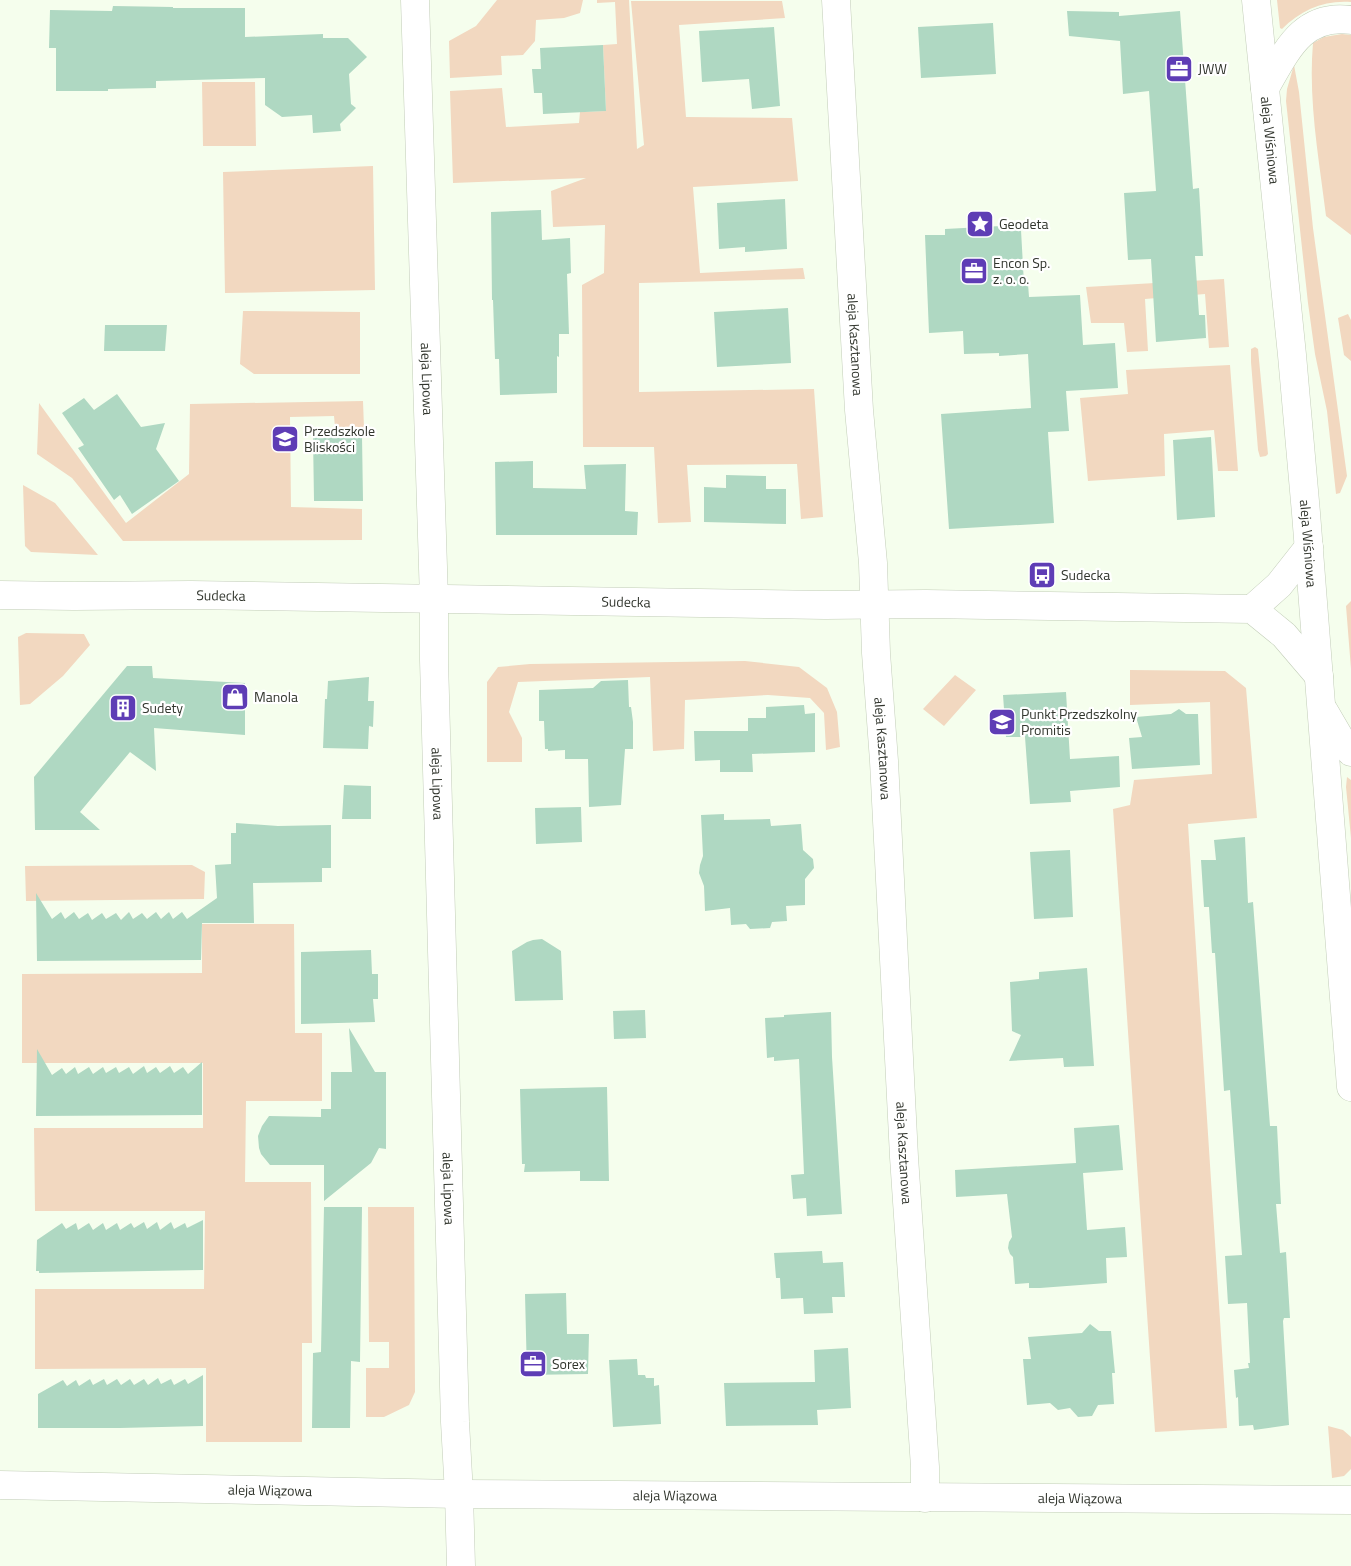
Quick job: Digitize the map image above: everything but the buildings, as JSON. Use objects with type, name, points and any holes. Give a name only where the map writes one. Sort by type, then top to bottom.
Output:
[{"type":"street","name":"aleja Lipowa","points":[[415,0],[434,599],[434,660],[454,1412],[462,1566]]},
{"type":"street","name":"aleja Kasztanowa","points":[[836,0],[859,410],[873,563],[904,1157],[925,1467],[925,1498]]},
{"type":"street","name":"aleja Wiśniowa","points":[[1256,0],[1292,355],[1322,708],[1351,1087]]},
{"type":"street","points":[[1265,88],[1292,43],[1304,33],[1318,22],[1334,18],[1351,20]]},
{"type":"street","points":[[1308,547],[1279,585],[1252,609],[1284,635],[1319,676]]},
{"type":"street","name":"Sudecka","points":[[0,596],[191,595],[825,605],[1252,609]]},
{"type":"street","points":[[1322,708],[1342,742],[1351,752]]},
{"type":"street","name":"aleja Wiązowa","points":[[0,1485],[459,1494],[1351,1500]]},
{"type":"shaded area","points":[[497,0],[583,0],[580,13],[564,18],[536,20],[535,41],[523,55],[501,56],[502,75],[450,78],[449,41],[476,26]]},
{"type":"shaded area","points":[[597,0],[629,0],[637,149],[644,145],[631,1],[782,1],[785,18],[679,25],[686,117],[792,118],[798,181],[693,187],[700,273],[803,268],[805,279],[639,283],[639,392],[814,389],[823,517],[801,519],[797,464],[687,465],[691,522],[658,523],[654,447],[583,447],[582,285],[604,273],[605,225],[553,227],[551,191],[586,178],[453,183],[450,91],[502,88],[506,127],[579,123],[580,112],[606,111],[603,45],[617,44],[615,2],[597,3]]},
{"type":"shaded area","points":[[1277,0],[1351,0],[1351,2],[1332,3],[1314,8],[1297,16],[1282,29],[1280,28]]},
{"type":"shaded area","points":[[1342,34],[1351,35],[1351,235],[1326,216],[1315,130],[1312,86],[1313,43],[1324,37]]},
{"type":"shaded area","points":[[1294,65],[1299,92],[1313,228],[1347,476],[1340,493],[1336,494],[1327,411],[1315,354],[1308,303],[1286,101],[1287,89]]},
{"type":"shaded area","points":[[202,82],[255,82],[256,146],[203,146]]},
{"type":"shaded area","points":[[373,166],[375,290],[225,293],[223,172]]},
{"type":"shaded area","points":[[1224,279],[1229,347],[1209,348],[1205,294],[1145,299],[1148,351],[1127,352],[1124,323],[1091,323],[1086,287]]},
{"type":"shaded area","points":[[243,311],[360,312],[360,374],[254,374],[240,364]]},
{"type":"shaded area","points":[[1348,314],[1351,320],[1351,361],[1344,355],[1338,318]]},
{"type":"shaded area","points":[[1255,347],[1258,349],[1268,454],[1260,457],[1251,362],[1251,349]]},
{"type":"shaded area","points":[[1230,365],[1238,471],[1218,471],[1214,430],[1164,434],[1165,476],[1088,481],[1080,398],[1128,394],[1126,370]]},
{"type":"shaded area","points":[[363,401],[364,428],[335,427],[334,416],[290,417],[291,507],[362,509],[362,540],[123,541],[72,478],[37,454],[39,403],[126,523],[189,474],[190,404]]},
{"type":"shaded area","points":[[23,485],[55,503],[98,555],[31,552],[25,546]]},
{"type":"shaded area","points":[[1351,601],[1351,669],[1346,606]]},
{"type":"shaded area","points":[[26,633],[84,634],[90,645],[63,676],[30,704],[20,705],[18,637]]},
{"type":"shaded area","points":[[745,661],[799,667],[827,688],[837,712],[840,747],[826,750],[824,713],[810,698],[768,695],[685,700],[684,749],[653,751],[650,677],[518,682],[509,712],[522,738],[522,762],[487,762],[487,682],[498,667],[530,664]]},
{"type":"shaded area","points":[[1130,670],[1225,671],[1246,688],[1257,818],[1188,824],[1227,1428],[1155,1432],[1113,809],[1130,805],[1134,780],[1212,774],[1210,702],[1130,705]]},
{"type":"shaded area","points":[[955,675],[976,690],[944,726],[923,709]]},
{"type":"shaded area","points":[[1347,777],[1351,780],[1351,838],[1346,787]]},
{"type":"shaded area","points":[[192,865],[205,872],[204,899],[26,901],[25,866]]},
{"type":"shaded area","points":[[202,924],[294,924],[295,1033],[322,1033],[322,1101],[246,1101],[245,1182],[311,1182],[312,1343],[302,1343],[302,1442],[206,1442],[206,1368],[35,1369],[35,1289],[204,1289],[205,1211],[35,1211],[34,1128],[203,1128],[203,1063],[22,1063],[22,974],[202,973]]},
{"type":"shaded area","points":[[368,1207],[414,1207],[415,1392],[409,1405],[384,1417],[366,1417],[366,1368],[389,1368],[389,1342],[369,1342]]},
{"type":"shaded area","points":[[1328,1426],[1343,1430],[1351,1437],[1351,1469],[1344,1476],[1332,1478]]},
{"type":"place","name":"JWW","points":[[1179,69]]},
{"type":"place","name":"Geodeta","points":[[980,224]]},
{"type":"place","name":"Encon Sp. z. o. o.","points":[[974,271]]},
{"type":"place","name":"Przedszkole Bliskości","points":[[285,439]]},
{"type":"place","name":"Sudecka","points":[[1042,575]]},
{"type":"place","name":"Manola","points":[[235,697]]},
{"type":"place","name":"Sudety","points":[[123,708]]},
{"type":"place","name":"Punkt Przedszkolny Promitis","points":[[1002,722]]},
{"type":"place","name":"Sorex","points":[[533,1364]]}]
